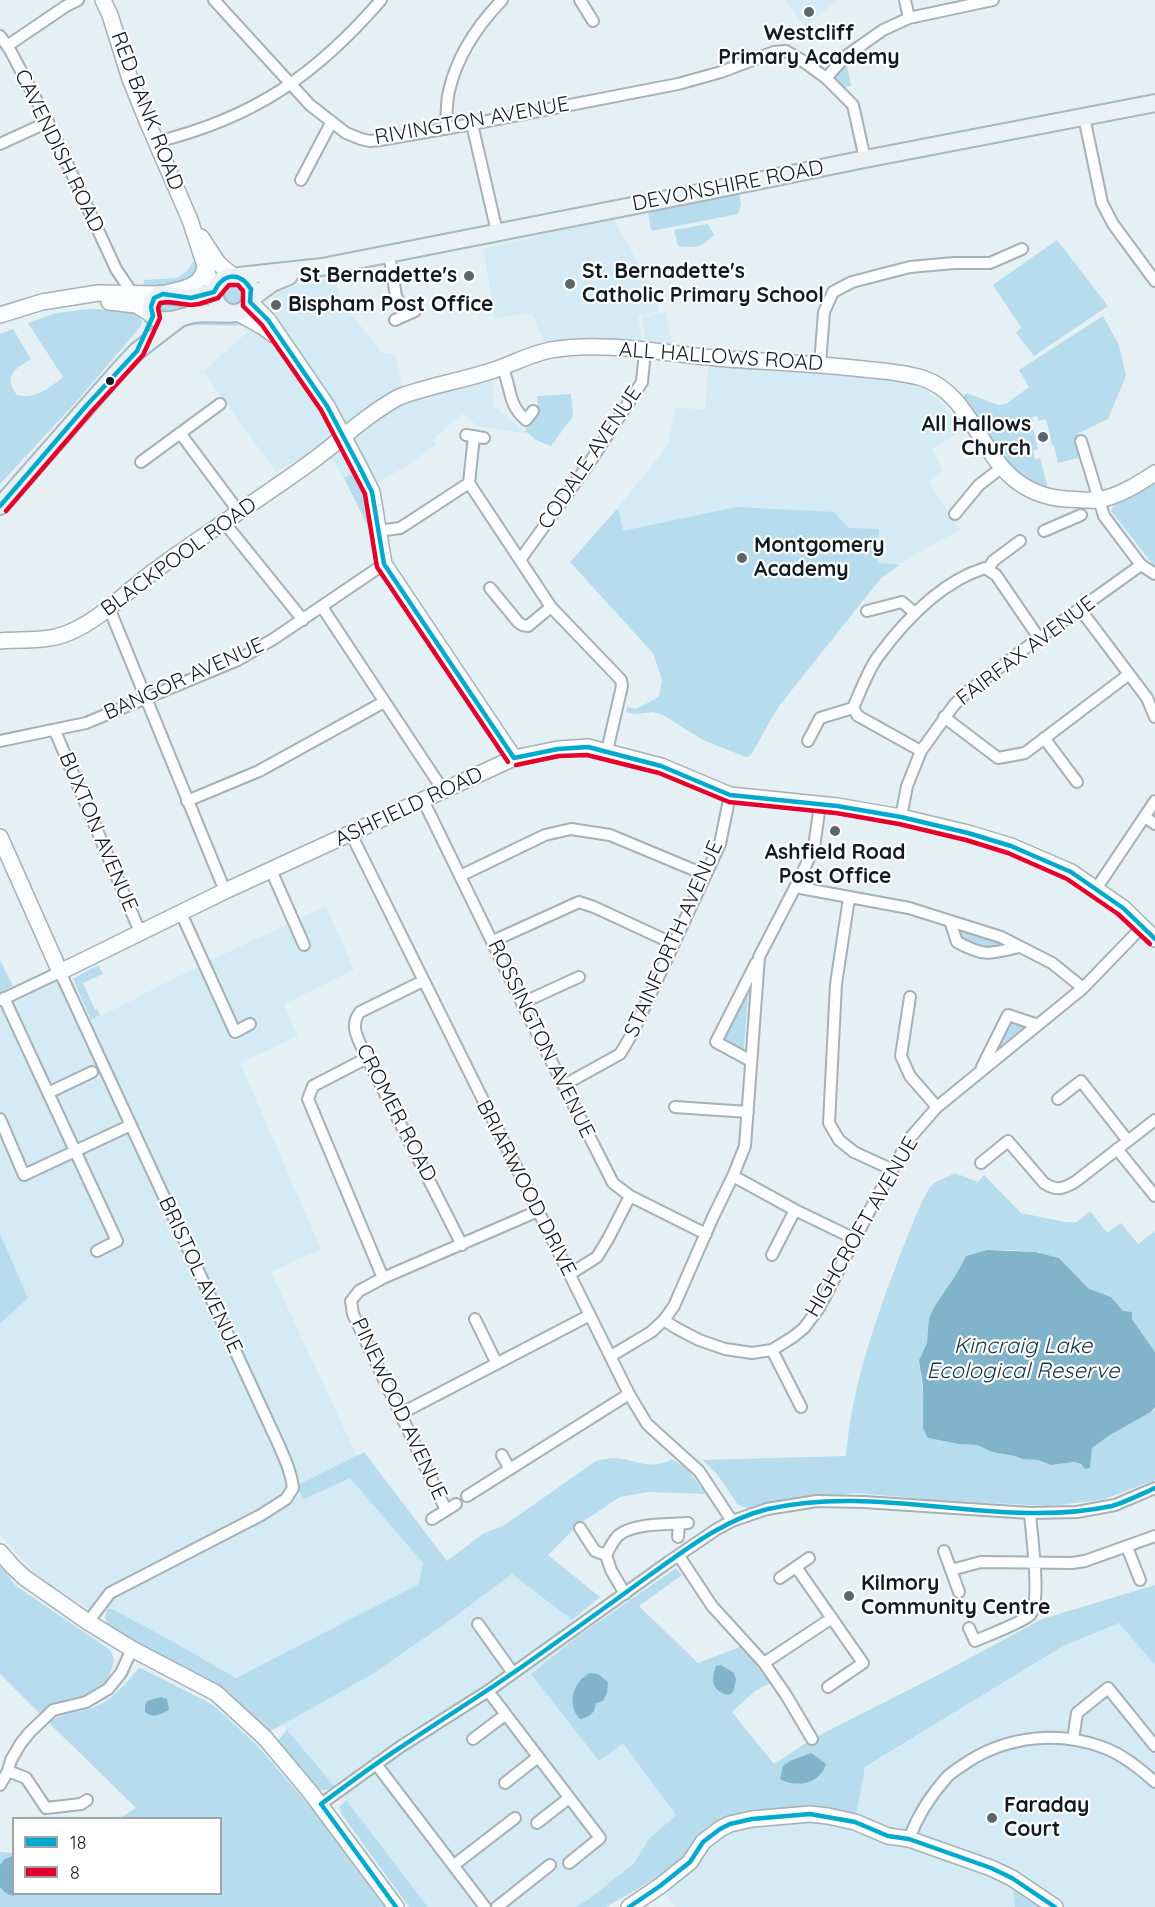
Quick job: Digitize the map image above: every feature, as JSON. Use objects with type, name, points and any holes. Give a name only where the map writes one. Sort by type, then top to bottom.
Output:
[{"type":"main road","name":"DEVONSHIRE ROAD","points":[[236,276],[300,270],[388,254],[1155,103]]},
{"type":"main road","name":"DEVONSHIRE ROAD","points":[[243,307],[272,283],[300,270]]},
{"type":"main road","points":[[137,351],[152,315],[152,302],[161,294],[189,298],[215,290],[224,278],[236,276],[249,285],[243,307]]},
{"type":"main road","points":[[215,290],[217,305],[224,311],[243,307]]},
{"type":"main road","points":[[152,315],[163,320],[243,307]]},
{"type":"main road","points":[[0,506],[137,351],[181,318]]},
{"type":"street","points":[[0,56],[66,6],[78,0]]},
{"type":"street","name":"RIVINGTON AVENUE","points":[[214,0],[310,105],[346,133],[370,141],[472,124],[678,84],[721,72],[774,52],[786,51],[826,78]]},
{"type":"street","points":[[156,142],[190,133],[236,115],[290,85],[325,58],[356,29],[381,0]]},
{"type":"street","points":[[446,128],[449,92],[461,57],[478,27],[502,0]]},
{"type":"street","points":[[580,0],[594,21]]},
{"type":"street","points":[[905,0],[909,18]]},
{"type":"street","points":[[865,159],[853,105],[826,78],[846,56],[883,30],[909,18],[993,0]]},
{"type":"street","name":"RED BANK ROAD","points":[[105,1],[130,79],[190,222],[215,290]]},
{"type":"street","name":"CAVENDISH ROAD","points":[[0,36],[9,48],[48,122],[116,269],[132,293]]},
{"type":"street","points":[[1084,117],[1102,203],[1113,224],[1155,281]]},
{"type":"street","points":[[0,144],[48,122]]},
{"type":"street","points":[[300,180],[331,123]]},
{"type":"street","points":[[472,124],[497,232]]},
{"type":"street","name":"RED BANK ROAD","points":[[190,222],[218,263],[236,276]]},
{"type":"street","points":[[820,364],[824,312],[833,292],[852,282],[910,267],[954,263],[992,269],[1022,249]]},
{"type":"street","points":[[388,254],[396,296],[405,315]]},
{"type":"street","points":[[0,315],[30,305],[107,292],[161,294],[187,288],[196,284],[205,267]]},
{"type":"street","points":[[107,292],[116,282],[116,269]]},
{"type":"street","points":[[74,297],[136,305],[152,315]]},
{"type":"street","points":[[243,307],[268,320],[327,406],[372,492],[384,564],[514,758]]},
{"type":"street","name":"ALL HALLOWS ROAD","points":[[342,436],[399,397],[551,350],[596,347],[783,363],[820,364],[904,374],[939,386],[956,400],[1001,468],[1018,483],[1053,498],[1098,500]]},
{"type":"street","name":"CODALE AVENUE","points":[[519,560],[588,465],[642,382],[645,351]]},
{"type":"street","points":[[502,367],[509,383],[514,408],[526,420],[533,411]]},
{"type":"street","points":[[142,462],[220,405]]},
{"type":"street","points":[[180,433],[239,512]]},
{"type":"street","name":"BLACKPOOL ROAD","points":[[0,641],[50,639],[80,627],[109,608],[151,573],[223,521],[313,461],[342,436]]},
{"type":"street","points":[[475,436],[469,483],[551,607],[621,680],[622,686],[608,751]]},
{"type":"street","points":[[1081,441],[1098,500],[1107,520],[1141,565],[1155,574]]},
{"type":"street","points":[[956,507],[978,485],[1001,468]]},
{"type":"street","points":[[1098,500],[1132,487],[1155,474]]},
{"type":"street","points":[[378,531],[400,528],[469,483]]},
{"type":"street","points":[[1066,499],[1066,521]]},
{"type":"street","points":[[1044,531],[1081,515]]},
{"type":"street","points":[[223,521],[303,620]]},
{"type":"street","points":[[988,570],[993,561],[1016,541]]},
{"type":"street","name":"BANGOR AVENUE","points":[[0,741],[86,723],[238,660],[303,620],[384,564]]},
{"type":"street","name":"FAIRFAX AVENUE","points":[[901,817],[907,786],[921,751],[944,717],[967,692],[1141,565]]},
{"type":"street","points":[[808,741],[820,718],[853,708],[876,660],[915,613],[946,587],[970,573],[985,568],[996,575],[1039,638]]},
{"type":"street","points":[[490,588],[522,625],[528,626],[551,607]]},
{"type":"street","points":[[867,611],[902,602],[915,613]]},
{"type":"street","points":[[322,607],[442,790]]},
{"type":"street","points":[[109,608],[225,891]]},
{"type":"street","points":[[1080,609],[1147,698],[1155,717]]},
{"type":"street","points":[[944,717],[998,758],[1025,753],[1128,675]]},
{"type":"street","points":[[187,801],[259,771],[384,702]]},
{"type":"street","points":[[853,708],[858,716],[921,751]]},
{"type":"street","name":"BUXTON AVENUE","points":[[55,731],[140,932]]},
{"type":"street","points":[[1044,738],[1077,782]]},
{"type":"street","name":"ASHFIELD ROAD","points":[[2,999],[225,891],[514,758],[572,747],[608,751],[661,766],[730,795],[820,804],[901,817],[1011,846],[1071,872],[1123,908],[1155,939]]},
{"type":"street","name":"STAINFORTH AVENUE","points":[[564,1085],[620,1054],[632,1034],[720,844],[730,795]]},
{"type":"street","name":"ROSSINGTON AVENUE","points":[[423,800],[613,1183],[630,1196],[706,1234]]},
{"type":"street","points":[[1096,889],[1155,801]]},
{"type":"street","points":[[751,1061],[716,1042],[814,847],[820,804]]},
{"type":"street","points":[[1144,817],[1155,824]]},
{"type":"street","points":[[459,876],[545,835],[571,829],[610,834],[706,874]]},
{"type":"street","name":"BRIARWOOD DRIVE","points":[[351,834],[628,1394],[647,1424],[699,1471],[732,1521]]},
{"type":"street","name":"BRISTOL AVENUE","points":[[0,837],[288,1467],[293,1488],[285,1499],[261,1515],[110,1593],[88,1622]]},
{"type":"street","points":[[271,870],[304,945]]},
{"type":"street","points":[[795,887],[909,908],[1001,937],[1052,963],[1083,988]]},
{"type":"street","points":[[849,898],[836,984],[829,1123],[839,1140],[854,1152],[891,1169]]},
{"type":"street","points":[[493,941],[579,902],[674,944]]},
{"type":"street","points":[[181,913],[235,1032],[250,1024]]},
{"type":"street","points":[[950,921],[957,942],[974,951],[987,955],[1018,947]]},
{"type":"street","name":"HIGHCROFT AVENUE","points":[[772,1350],[804,1328],[819,1308],[891,1169],[910,1138],[937,1107],[1083,988],[1143,926]]},
{"type":"street","points":[[611,1356],[651,1332],[674,1306],[745,1146],[759,957]]},
{"type":"street","name":"CROMER ROAD","points":[[423,981],[360,1011],[354,1018],[353,1028],[462,1245]]},
{"type":"street","points":[[522,1003],[575,982]]},
{"type":"street","points":[[910,997],[901,1056],[910,1076],[937,1107]]},
{"type":"street","points":[[2,999],[117,1241],[97,1251]]},
{"type":"street","name":"HIGHCROFT AVENUE","points":[[981,1071],[1008,1015],[1038,1025]]},
{"type":"street","points":[[367,1058],[313,1086],[308,1099],[384,1278]]},
{"type":"street","points":[[48,1093],[92,1072]]},
{"type":"street","points":[[1058,1099],[1081,1081],[1128,1141]]},
{"type":"street","points":[[675,1107],[748,1112]]},
{"type":"street","points":[[0,1119],[24,1175],[131,1125]]},
{"type":"street","points":[[981,1163],[1008,1141],[1044,1183],[1063,1189],[1155,1120]]},
{"type":"street","points":[[1117,1149],[1155,1196]]},
{"type":"street","points":[[733,1176],[855,1239]]},
{"type":"street","points":[[570,1274],[597,1257],[630,1196]]},
{"type":"street","points":[[772,1255],[795,1210]]},
{"type":"street","name":"PINEWOOD AVENUE","points":[[446,1510],[353,1314],[351,1301],[359,1291],[384,1278],[538,1211]]},
{"type":"street","points":[[400,1414],[590,1315]]},
{"type":"street","points":[[475,1319],[496,1362]]},
{"type":"street","points":[[664,1320],[699,1340],[725,1349],[752,1353],[772,1350],[801,1407]]},
{"type":"street","points":[[467,1496],[628,1394]]},
{"type":"street","points":[[502,1455],[509,1468]]},
{"type":"street","points":[[321,1804],[376,1764],[488,1691],[717,1529],[732,1521],[770,1509],[817,1501],[874,1502],[1030,1513],[1077,1512],[1115,1505],[1155,1488]]},
{"type":"street","name":"PINEWOOD AVENUE","points":[[432,1519],[456,1504]]},
{"type":"street","points":[[969,1628],[975,1641],[1030,1615],[1035,1605],[1030,1513]]},
{"type":"street","points":[[625,1594],[611,1570],[606,1555],[613,1541],[620,1534],[651,1524],[683,1523],[678,1537]]},
{"type":"street","points":[[580,1528],[596,1551],[606,1555]]},
{"type":"street","points":[[951,1570],[981,1562],[1072,1563],[1085,1561],[1155,1536]]},
{"type":"street","points":[[1127,1547],[1140,1580]]},
{"type":"street","points":[[944,1551],[959,1592]]},
{"type":"street","points":[[0,1552],[25,1578],[88,1622],[132,1649],[216,1693],[265,1738],[321,1804],[396,1907]]},
{"type":"street","points":[[679,1556],[712,1606],[764,1663],[812,1739]]},
{"type":"street","points":[[780,1578],[809,1558]]},
{"type":"street","points":[[796,1567],[862,1663],[828,1687]]},
{"type":"street","points":[[764,1663],[832,1618]]},
{"type":"street","points":[[478,1624],[513,1673]]},
{"type":"street","points":[[0,1785],[16,1752],[30,1732],[53,1710],[86,1702],[108,1689],[121,1673],[132,1649]]},
{"type":"street","points":[[1073,1739],[1077,1713],[1108,1688],[1155,1746]]},
{"type":"street","points":[[488,1691],[600,1838],[569,1863]]},
{"type":"street","points":[[473,1739],[506,1715]]},
{"type":"street","points":[[791,1728],[801,1721]]},
{"type":"street","points":[[909,1839],[916,1820],[947,1778],[977,1756],[1009,1742],[1054,1737],[1073,1739],[1116,1753],[1155,1782]]},
{"type":"street","points":[[505,1783],[538,1757]]},
{"type":"street","points":[[376,1764],[485,1907]]},
{"type":"street","points":[[8,1771],[26,1778],[44,1812],[81,1804],[87,1800]]},
{"type":"street","points":[[537,1822],[569,1798]]},
{"type":"street","points":[[629,1907],[690,1863],[703,1842],[720,1829],[741,1821],[769,1816],[816,1814],[841,1818],[888,1836],[909,1839],[1003,1874],[1055,1907]]},
{"type":"street","points":[[454,1865],[515,1818]]},
{"type":"street","points":[[497,1907],[550,1865]]},
{"type":"shaded area","name":"Westcliff Primary Academy","points":[[786,0],[838,0],[805,27]]},
{"type":"shaded area","points":[[846,60],[851,86],[842,87],[832,78]]},
{"type":"shaded area","points":[[739,193],[741,204],[738,214],[651,231],[648,210]]},
{"type":"shaded area","name":"St. Bernadette's Catholic Primary School","points":[[613,218],[652,288],[659,311],[638,316],[643,344],[588,338],[545,343],[531,313],[495,318],[483,249]]},
{"type":"shaded area","points":[[708,224],[714,235],[701,245],[678,246],[674,230]]},
{"type":"shaded area","points":[[1057,240],[1108,306],[1034,356],[1016,333],[1021,327],[993,285]]},
{"type":"shaded area","points":[[198,256],[199,268],[189,284],[143,290],[144,280],[177,278],[187,271]]},
{"type":"shaded area","points":[[335,277],[340,299],[381,352],[395,355],[405,395],[492,371],[494,406],[528,434],[478,426],[462,414],[433,440],[436,445],[375,484],[364,466],[344,478],[328,455],[293,462],[276,472],[203,372],[251,329],[278,290]]},
{"type":"shaded area","points":[[233,284],[241,287],[244,295],[241,303],[233,306],[225,303],[222,295],[225,287]]},
{"type":"shaded area","points":[[206,299],[208,308],[172,316],[160,311],[159,307],[163,302]]},
{"type":"shaded area","points":[[90,309],[134,310],[142,321],[141,326],[77,401],[0,484],[0,334],[13,329],[31,359],[20,366],[11,377],[17,395],[30,396],[48,388],[63,377],[28,323],[56,313]]},
{"type":"shaded area","points":[[665,312],[674,347],[646,345],[642,317]]},
{"type":"shaded area","points":[[190,316],[236,316],[252,326],[178,327]]},
{"type":"shaded area","points":[[1103,316],[1119,345],[1126,376],[1108,419],[1077,434],[1082,457],[1058,463],[1046,419],[1039,421],[1037,416],[1032,417],[1033,422],[1028,424],[1029,429],[1033,429],[1038,449],[1033,451],[1035,459],[1040,458],[1049,493],[1019,477],[1005,462],[961,400],[966,393],[998,405],[1006,404],[1029,387],[1019,370]]},
{"type":"shaded area","name":"Montgomery Academy","points":[[708,366],[871,377],[910,384],[925,390],[940,401],[964,429],[932,449],[943,471],[929,482],[960,530],[917,553],[881,578],[779,706],[750,756],[746,757],[703,740],[663,715],[653,712],[635,714],[626,712],[627,707],[636,709],[659,697],[662,680],[653,653],[570,562],[617,509],[668,445],[675,408],[705,409]]},
{"type":"shaded area","points":[[571,394],[573,416],[551,446],[536,440],[525,431],[538,410],[537,396]]},
{"type":"shaded area","points":[[354,472],[368,505],[367,525],[344,478]]},
{"type":"shaded area","points":[[1155,483],[1155,567],[1111,511],[1114,503]]},
{"type":"shaded area","points":[[736,507],[834,512],[849,528],[879,529],[877,563],[900,565],[881,578],[779,706],[750,756],[746,757],[703,740],[663,715],[653,712],[635,714],[626,712],[627,707],[636,709],[659,697],[662,680],[653,653],[570,562],[617,509],[623,531]]},
{"type":"shaded area","points":[[326,906],[354,970],[284,1004],[298,1036],[240,1063],[321,1249],[271,1272],[357,1456],[297,1486],[304,1499],[350,1477],[423,1563],[420,1584],[236,1678],[112,1609],[87,1608],[39,1578],[0,1534],[0,1324],[27,1298],[0,1235],[0,1000],[60,972],[85,1024],[209,961]]},
{"type":"shaded area","points":[[952,927],[1013,948],[987,955],[957,942]]},
{"type":"shaded area","points":[[0,960],[13,986],[0,993]]},
{"type":"shaded area","points":[[98,965],[103,974],[83,983],[95,1010],[97,1009],[100,1015],[91,1020],[73,979]]},
{"type":"shaded area","points":[[749,984],[743,1057],[716,1042]]},
{"type":"shaded area","points":[[1008,1015],[1029,1023],[986,1058]]},
{"type":"shaded area","points":[[955,1173],[978,1182],[984,1175],[1021,1213],[1065,1222],[1077,1222],[1090,1211],[1107,1233],[1121,1223],[1138,1244],[1155,1231],[1155,1352],[1132,1319],[1111,1297],[1089,1289],[1059,1258],[1036,1252],[1010,1250],[987,1250],[966,1256],[934,1307],[927,1343],[919,1360],[928,1438],[977,1445],[992,1452],[1038,1460],[1051,1465],[1074,1462],[1086,1469],[1090,1468],[1092,1448],[1110,1435],[1155,1410],[1155,1480],[1102,1500],[1048,1506],[857,1493],[799,1497],[750,1509],[738,1505],[717,1474],[702,1460],[846,1456],[854,1401],[868,1346],[896,1266],[917,1212],[931,1186]]},
{"type":"shaded area","points":[[0,1234],[28,1298],[0,1324]]},
{"type":"shaded area","points":[[364,1452],[447,1561],[484,1533],[503,1526],[596,1461],[615,1458],[644,1464],[657,1464],[672,1459],[687,1469],[706,1494],[648,1492],[620,1497],[578,1525],[548,1555],[600,1597],[572,1620],[512,1574],[371,1675],[269,1732],[221,1689],[127,1640],[109,1627],[105,1619],[107,1609],[112,1609],[236,1678],[419,1584],[423,1563],[350,1478],[304,1499],[296,1486]]},
{"type":"shaded area","points":[[0,1566],[16,1586],[109,1649],[113,1657],[113,1665],[107,1680],[95,1692],[56,1703],[41,1715],[0,1674]]},
{"type":"shaded area","points":[[676,1568],[682,1575],[639,1606],[698,1663],[742,1646],[770,1683],[755,1691],[732,1712],[774,1764],[812,1739],[1042,1619],[1155,1585],[1155,1665],[1119,1623],[1063,1646],[865,1767],[856,1816],[804,1808],[744,1813],[711,1824],[695,1838],[686,1856],[654,1879],[606,1907],[575,1907],[589,1899],[634,1863],[649,1839],[676,1815],[623,1743],[599,1761],[531,1674],[581,1634]]},
{"type":"shaded area","points":[[512,1574],[572,1620],[581,1634],[531,1674],[599,1761],[623,1742],[676,1815],[649,1839],[634,1862],[589,1899],[575,1907],[428,1907],[346,1800],[282,1724],[371,1675]]},
{"type":"shaded area","points":[[1119,1623],[1155,1665],[1155,1907],[1056,1907],[1012,1879],[1015,1907],[675,1907],[654,1879],[686,1856],[695,1838],[710,1824],[744,1813],[785,1808],[813,1808],[855,1816],[865,1768],[1063,1646]]},
{"type":"shaded area","points":[[139,1668],[213,1705],[257,1745],[396,1907],[0,1907],[0,1852],[12,1853],[12,1895],[222,1895],[222,1817],[122,1817],[136,1808],[48,1722],[54,1718],[95,1707],[121,1688]]},
{"type":"shaded area","points":[[287,1730],[335,1787],[317,1791],[278,1744],[279,1739]]},
{"type":"shaded area","points":[[346,1800],[428,1907],[409,1907],[343,1816],[339,1807]]},
{"type":"shaded area","points":[[1012,1878],[1056,1907],[1015,1907]]},
{"type":"water","name":"Kincraig Lake Ecological Reserve","points":[[987,1250],[1036,1252],[1059,1258],[1089,1289],[1111,1297],[1123,1311],[1132,1312],[1132,1319],[1155,1352],[1155,1407],[1151,1412],[1092,1448],[1090,1468],[1085,1469],[1081,1464],[1074,1462],[1051,1465],[1038,1460],[992,1452],[977,1445],[928,1438],[923,1428],[923,1387],[919,1360],[927,1343],[929,1319],[966,1256]]},
{"type":"water","points":[[721,1665],[734,1673],[736,1680],[733,1692],[729,1695],[719,1691],[714,1684],[713,1676],[716,1666]]},
{"type":"water","points":[[590,1673],[598,1674],[608,1682],[607,1693],[603,1701],[596,1703],[591,1714],[580,1719],[573,1707],[573,1694],[579,1682]]},
{"type":"water","points":[[161,1697],[167,1699],[169,1710],[154,1715],[145,1712],[147,1701]]},
{"type":"water","points":[[811,1753],[826,1764],[819,1776],[800,1784],[780,1779],[783,1766]]},
{"type":"water","points":[[12,1856],[12,1895],[0,1887],[0,1865],[5,1859]]},
{"type":"transit line","name":"18","points":[[0,506],[137,351],[153,316],[151,307],[154,298],[163,294],[191,298],[214,292],[226,278],[241,279],[251,289],[250,302],[268,320],[327,406],[360,468],[372,492],[384,564],[514,758]]},
{"type":"transit line","name":"8","points":[[6,511],[143,355],[160,318],[158,308],[160,303],[199,304],[218,298],[229,285],[238,285],[243,291],[243,306],[262,325],[321,410],[365,494],[377,567],[508,762]]},
{"type":"transit line","name":"18","points":[[514,758],[558,749],[588,747],[661,766],[730,795],[837,806],[901,817],[968,833],[1011,846],[1071,872],[1123,908],[1155,939]]},
{"type":"transit line","name":"8","points":[[516,765],[559,756],[587,755],[659,773],[729,802],[836,813],[899,824],[966,840],[1008,853],[1067,879],[1118,914],[1150,944]]},
{"type":"transit line","name":"18","points":[[321,1804],[360,1775],[517,1670],[689,1547],[719,1528],[751,1514],[810,1502],[853,1501],[983,1511],[1069,1512],[1112,1506],[1155,1488]]},
{"type":"transit line","name":"18","points":[[321,1804],[396,1907]]},
{"type":"transit line","name":"18","points":[[629,1907],[690,1862],[703,1842],[720,1829],[752,1819],[810,1814],[855,1822],[888,1836],[909,1839],[991,1868],[1012,1878],[1055,1907]]},
{"type":"place","name":"Westcliff Primary Academy","points":[[809,12]]},
{"type":"place","name":"St Bernadette's","points":[[469,276]]},
{"type":"place","name":"St. Bernadette's Catholic Primary School","points":[[570,284]]},
{"type":"place","name":"Bispham Post Office","points":[[276,305]]},
{"type":"place","name":"All Hallows Church","points":[[1043,437]]},
{"type":"place","name":"Montgomery Academy","points":[[742,558]]},
{"type":"place","name":"Ashfield Road Post Office","points":[[835,831]]},
{"type":"place","name":"Kilmory Community Centre","points":[[849,1596]]},
{"type":"place","name":"Faraday Court","points":[[992,1818]]}]
